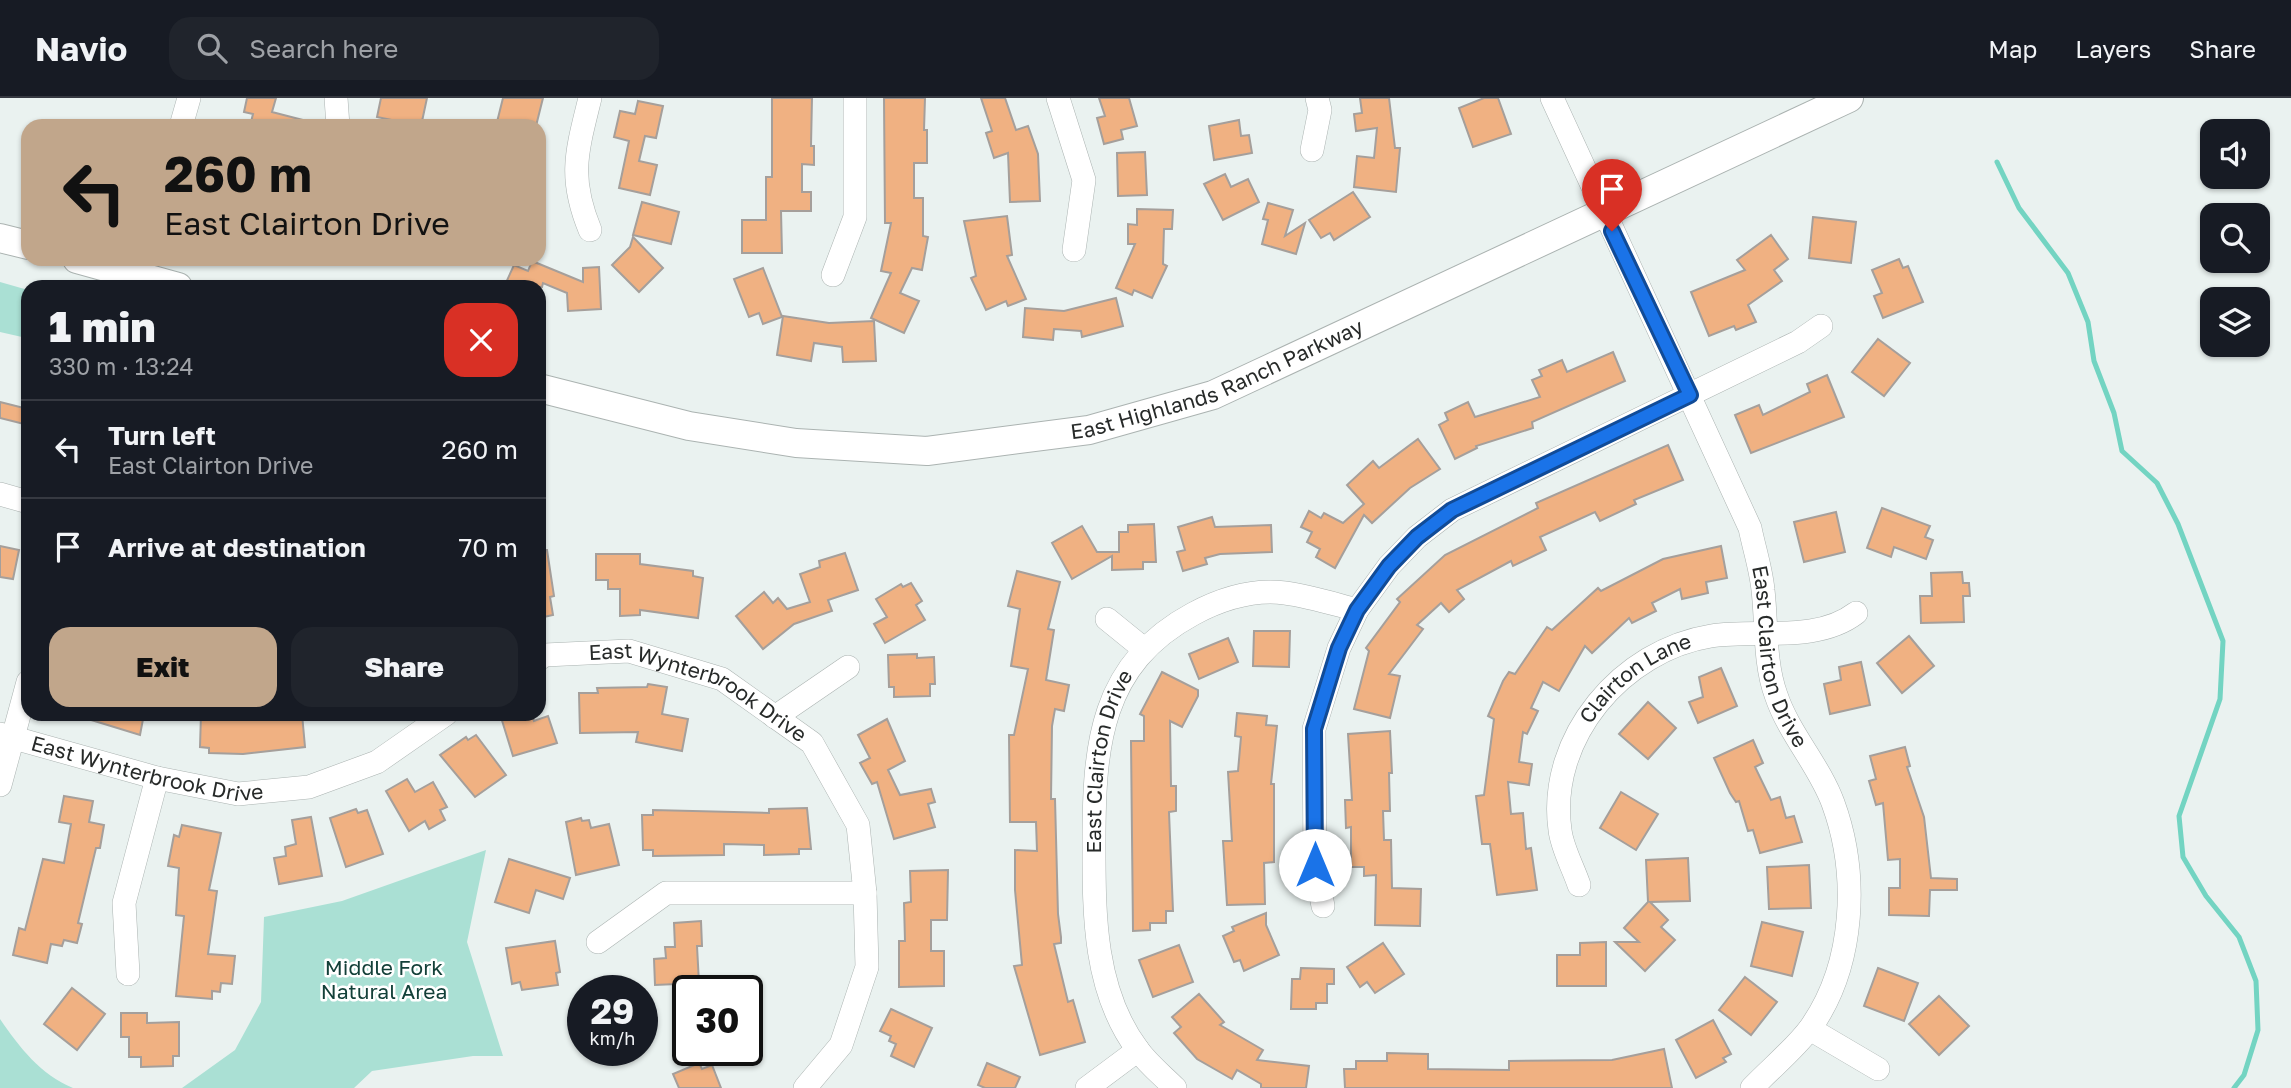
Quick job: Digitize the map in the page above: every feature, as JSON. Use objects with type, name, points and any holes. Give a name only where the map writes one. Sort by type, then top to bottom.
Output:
[{"type":"main road","name":"East Highlands Ranch Parkway","points":[[546,390],[689,426],[796,443],[927,451],[1089,430],[1213,395],[1605,215],[1849,98]]},
{"type":"main road","points":[[0,237],[21,243]]},
{"type":"main road","points":[[106,266],[157,280]]},
{"type":"street","points":[[183,119],[189,98]]},
{"type":"street","points":[[335,98],[337,119]]},
{"type":"street","points":[[590,98],[575,158],[578,201],[590,230]]},
{"type":"street","points":[[833,275],[855,217],[855,98]]},
{"type":"street","points":[[1058,98],[1084,180],[1074,250]]},
{"type":"street","points":[[1312,150],[1320,110],[1317,98]]},
{"type":"street","name":"East Clairton Drive","points":[[1552,98],[1749,528],[1763,587],[1770,677],[1776,697],[1833,803],[1848,873],[1844,953],[1826,1003],[1810,1029],[1752,1088]]},
{"type":"street","points":[[1323,906],[1315,865],[1314,729],[1339,648],[1357,610],[1389,566],[1417,537],[1452,510],[1798,342],[1821,326]]},
{"type":"street","points":[[0,494],[21,500]]},
{"type":"street","name":"East Clairton Drive","points":[[1175,1088],[1138,1050],[1117,1011],[1103,972],[1094,918],[1094,775],[1104,718],[1119,684],[1144,649],[1173,625],[1200,610],[1251,593],[1285,593],[1357,610]]},
{"type":"street","name":"Clairton Lane","points":[[1579,885],[1560,830],[1561,783],[1571,745],[1599,700],[1632,667],[1666,648],[1711,636],[1822,629],[1846,621],[1856,613]]},
{"type":"street","points":[[1107,619],[1144,649]]},
{"type":"street","name":"East Wynterbrook Drive","points":[[546,655],[629,651],[722,679],[812,743],[858,825],[865,893],[867,967],[841,1045],[805,1088]]},
{"type":"street","points":[[775,717],[848,667]]},
{"type":"street","points":[[0,785],[6,736],[21,699]]},
{"type":"street","name":"East Wynterbrook Drive","points":[[6,736],[157,778],[238,794],[309,787],[377,762],[436,721]]},
{"type":"street","points":[[128,974],[124,903],[157,778]]},
{"type":"street","points":[[598,942],[666,893],[865,893]]},
{"type":"street","points":[[1810,1029],[1878,1069]]},
{"type":"street","points":[[1087,1088],[1138,1050]]},
{"type":"green space","points":[[0,282],[21,288],[21,337],[0,332]]},
{"type":"green space","name":"Middle Fork Natural Area","points":[[486,850],[467,942],[503,1056],[473,1056],[372,1071],[354,1088],[182,1088],[235,1050],[261,1002],[264,917],[342,901]]},
{"type":"green space","points":[[0,1019],[41,1068],[73,1088],[0,1088]]},
{"type":"building","points":[[247,98],[276,98],[272,112],[299,119],[252,119],[253,114],[244,112]]},
{"type":"building","points":[[381,98],[427,98],[422,119],[377,117]]},
{"type":"building","points":[[503,98],[543,98],[538,119],[498,119]]},
{"type":"building","points":[[772,98],[812,98],[811,146],[814,146],[814,165],[802,164],[802,192],[811,192],[811,211],[781,211],[782,253],[742,253],[742,220],[766,220],[766,177],[772,177]]},
{"type":"building","points":[[884,98],[925,98],[927,163],[914,163],[914,198],[923,198],[923,236],[928,237],[922,270],[912,268],[900,293],[919,301],[904,333],[871,318],[891,273],[881,271],[891,223],[885,223]]},
{"type":"building","points":[[981,98],[1005,98],[1016,130],[1028,126],[1038,154],[1040,201],[1010,202],[1008,153],[994,158],[986,133],[992,131]]},
{"type":"building","points":[[1099,98],[1129,98],[1137,126],[1121,130],[1123,139],[1104,144],[1097,118],[1105,116]]},
{"type":"building","points":[[1360,98],[1389,98],[1395,148],[1400,148],[1396,192],[1354,187],[1357,156],[1374,158],[1377,128],[1356,131],[1354,114],[1362,113]]},
{"type":"building","points":[[1484,98],[1498,98],[1511,134],[1473,147],[1459,108]]},
{"type":"building","points":[[638,101],[663,106],[656,138],[645,136],[639,161],[657,165],[650,195],[619,188],[629,141],[614,137],[620,111],[635,114]]},
{"type":"building","points":[[1239,120],[1241,136],[1249,135],[1252,153],[1214,160],[1209,126]]},
{"type":"building","points":[[1145,152],[1147,195],[1118,196],[1117,153]]},
{"type":"building","points":[[1225,174],[1231,187],[1248,179],[1259,202],[1223,220],[1204,184]]},
{"type":"building","points":[[1353,192],[1370,217],[1334,240],[1330,233],[1321,238],[1309,220]]},
{"type":"building","points":[[642,202],[679,212],[671,244],[633,235]]},
{"type":"building","points":[[1268,203],[1293,210],[1285,236],[1305,223],[1296,254],[1262,244],[1268,220],[1263,219]]},
{"type":"building","points":[[1137,209],[1173,210],[1172,229],[1164,229],[1163,264],[1167,266],[1152,298],[1134,290],[1132,295],[1116,288],[1135,244],[1128,244],[1128,224],[1137,225]]},
{"type":"building","points":[[1007,216],[1012,255],[1007,256],[1026,299],[1008,306],[1006,301],[986,310],[971,278],[976,276],[964,221]]},
{"type":"building","points":[[1813,217],[1856,222],[1851,263],[1809,258]]},
{"type":"building","points":[[1771,235],[1788,259],[1774,270],[1782,281],[1748,305],[1756,322],[1736,330],[1734,326],[1709,336],[1691,292],[1745,270],[1737,260]]},
{"type":"building","points":[[633,237],[663,268],[639,292],[612,265],[630,247]]},
{"type":"building","points":[[1899,259],[1903,268],[1908,266],[1923,302],[1883,318],[1874,296],[1882,293],[1872,270]]},
{"type":"building","points":[[514,266],[528,271],[530,266],[544,266],[583,282],[583,268],[599,267],[601,309],[568,311],[567,293],[546,284],[546,280],[507,280]]},
{"type":"building","points":[[763,268],[782,317],[763,324],[759,313],[749,317],[734,279]]},
{"type":"building","points":[[1116,298],[1123,326],[1082,337],[1081,331],[1054,329],[1053,340],[1023,337],[1025,308],[1064,311]]},
{"type":"building","points":[[783,316],[829,323],[874,321],[876,361],[843,362],[842,347],[814,343],[811,361],[777,355]]},
{"type":"building","points":[[1878,339],[1910,363],[1884,396],[1852,372]]},
{"type":"building","points":[[1613,352],[1625,381],[1532,422],[1533,428],[1476,446],[1477,448],[1455,459],[1439,425],[1448,420],[1445,413],[1468,402],[1475,417],[1540,397],[1532,380],[1542,376],[1539,370],[1562,360],[1567,372]]},
{"type":"building","points":[[1827,375],[1844,417],[1751,453],[1735,415],[1759,405],[1763,415],[1810,392],[1807,384]]},
{"type":"building","points":[[0,402],[21,407],[21,423],[0,418]]},
{"type":"building","points":[[1418,439],[1440,469],[1410,488],[1372,523],[1364,515],[1335,568],[1316,557],[1320,549],[1307,542],[1312,532],[1301,527],[1309,511],[1321,518],[1324,513],[1343,523],[1364,504],[1347,485],[1373,461],[1379,468]]},
{"type":"building","points":[[1668,445],[1683,480],[1634,500],[1636,504],[1600,521],[1595,512],[1540,537],[1546,550],[1513,566],[1511,561],[1457,590],[1464,599],[1449,612],[1441,603],[1417,625],[1423,629],[1389,674],[1400,676],[1390,718],[1354,709],[1369,651],[1366,648],[1400,602],[1397,599],[1445,555],[1538,508],[1536,503]]},
{"type":"building","points":[[1882,508],[1930,526],[1925,537],[1933,540],[1926,559],[1894,547],[1891,557],[1867,548]]},
{"type":"building","points":[[1836,512],[1845,552],[1804,562],[1794,522]]},
{"type":"building","points":[[1212,517],[1215,527],[1271,525],[1272,552],[1220,554],[1205,558],[1207,564],[1183,571],[1177,552],[1185,550],[1178,527]]},
{"type":"building","points":[[1154,524],[1156,562],[1143,562],[1143,569],[1112,570],[1112,556],[1072,579],[1052,543],[1082,526],[1097,552],[1119,552],[1119,532],[1128,532],[1128,525]]},
{"type":"building","points":[[0,546],[19,550],[13,579],[0,577]]},
{"type":"building","points":[[1721,546],[1727,578],[1706,582],[1708,593],[1682,599],[1680,589],[1652,603],[1656,611],[1632,623],[1629,618],[1592,653],[1585,646],[1559,691],[1543,682],[1531,708],[1538,711],[1527,734],[1523,732],[1519,762],[1532,764],[1529,785],[1508,782],[1511,814],[1523,813],[1526,849],[1531,848],[1537,890],[1497,895],[1490,844],[1482,844],[1476,796],[1484,795],[1494,719],[1488,716],[1503,681],[1509,672],[1515,674],[1547,627],[1552,630],[1598,588],[1601,591],[1663,559]]},
{"type":"building","points":[[546,550],[554,596],[550,597],[553,615],[546,616]]},
{"type":"building","points":[[845,553],[858,590],[828,600],[832,611],[794,624],[763,649],[736,616],[764,592],[773,603],[778,598],[787,609],[810,602],[800,574],[820,567],[819,561]]},
{"type":"building","points":[[596,554],[640,554],[640,564],[693,571],[693,576],[703,578],[698,618],[640,610],[640,615],[620,616],[620,589],[608,589],[608,580],[596,580]]},
{"type":"building","points":[[1017,571],[1060,582],[1048,629],[1054,630],[1046,680],[1069,685],[1064,711],[1055,709],[1052,726],[1051,799],[1055,799],[1061,937],[1061,943],[1054,944],[1068,1002],[1073,1000],[1085,1042],[1040,1055],[1014,966],[1022,965],[1015,890],[1015,850],[1037,851],[1036,822],[1010,822],[1009,735],[1014,735],[1028,669],[1011,666],[1020,609],[1008,606]]},
{"type":"building","points":[[1962,572],[1963,583],[1969,583],[1970,596],[1963,596],[1964,622],[1921,623],[1920,596],[1932,596],[1931,573]]},
{"type":"building","points":[[911,583],[922,601],[916,605],[925,620],[885,643],[874,624],[887,617],[876,599],[901,584],[903,587]]},
{"type":"building","points":[[1254,631],[1290,631],[1289,667],[1253,666]]},
{"type":"building","points":[[1909,636],[1934,666],[1902,693],[1877,663]]},
{"type":"building","points":[[1228,638],[1238,662],[1199,679],[1189,654]]},
{"type":"building","points":[[917,654],[917,658],[934,657],[935,684],[930,684],[930,696],[894,697],[894,687],[889,687],[888,655]]},
{"type":"building","points":[[1861,662],[1870,705],[1830,714],[1824,684],[1841,680],[1839,667]]},
{"type":"building","points":[[1721,668],[1737,706],[1698,723],[1689,702],[1703,697],[1699,677]]},
{"type":"building","points":[[1162,672],[1198,690],[1198,696],[1182,727],[1170,721],[1171,786],[1176,786],[1176,811],[1169,812],[1173,911],[1166,911],[1166,923],[1150,923],[1150,930],[1133,931],[1131,741],[1144,741],[1144,716],[1140,714]]},
{"type":"building","points":[[648,684],[667,687],[662,714],[688,719],[682,751],[636,742],[638,732],[580,733],[579,693],[598,693],[597,688],[647,687]]},
{"type":"building","points":[[1648,702],[1676,728],[1648,759],[1619,734]]},
{"type":"building","points":[[1237,713],[1267,716],[1266,725],[1277,726],[1271,784],[1274,784],[1274,862],[1264,863],[1265,904],[1227,905],[1223,841],[1232,841],[1228,772],[1238,771],[1241,737],[1235,736]]},
{"type":"building","points":[[548,716],[557,743],[513,756],[502,721],[546,721]]},
{"type":"building","points":[[887,719],[905,761],[888,770],[900,795],[931,789],[935,802],[928,804],[935,827],[894,839],[877,782],[872,784],[860,763],[870,758],[858,735]]},
{"type":"building","points":[[94,721],[143,721],[140,735]]},
{"type":"building","points":[[201,721],[303,721],[305,747],[243,754],[209,753],[209,748],[200,747]]},
{"type":"building","points":[[1390,731],[1390,811],[1383,811],[1384,840],[1391,840],[1392,888],[1421,889],[1420,926],[1375,925],[1376,875],[1364,876],[1364,867],[1351,867],[1351,827],[1346,828],[1345,800],[1352,800],[1348,734]]},
{"type":"building","points":[[476,735],[506,775],[475,797],[440,755],[466,737],[468,740]]},
{"type":"building","points":[[1753,740],[1763,763],[1755,767],[1771,800],[1780,797],[1786,818],[1794,816],[1802,842],[1760,853],[1753,830],[1748,831],[1739,801],[1736,802],[1730,793],[1714,758]]},
{"type":"building","points":[[1905,747],[1910,766],[1907,767],[1924,817],[1931,878],[1957,879],[1957,890],[1930,890],[1929,916],[1889,915],[1889,888],[1900,888],[1900,859],[1888,860],[1883,803],[1876,805],[1869,781],[1876,779],[1870,756]]},
{"type":"building","points":[[407,779],[415,792],[433,782],[447,807],[440,810],[445,820],[429,829],[425,821],[409,831],[386,791]]},
{"type":"building","points":[[1621,792],[1658,814],[1636,850],[1600,828]]},
{"type":"building","points":[[64,796],[93,801],[89,822],[104,825],[78,923],[82,924],[77,943],[64,940],[62,946],[51,944],[47,963],[13,955],[19,928],[25,930],[43,859],[64,863],[71,824],[59,822]]},
{"type":"building","points":[[807,808],[811,849],[799,849],[799,854],[764,855],[764,845],[724,844],[724,855],[653,856],[653,850],[643,850],[642,815],[653,815],[653,810],[769,813],[769,809]]},
{"type":"building","points":[[356,809],[358,813],[367,810],[383,854],[346,867],[330,818]]},
{"type":"building","points":[[311,817],[322,876],[279,884],[274,858],[286,856],[285,847],[296,844],[292,820]]},
{"type":"building","points":[[581,818],[582,821],[589,820],[591,828],[609,824],[619,865],[576,875],[566,822]]},
{"type":"building","points":[[182,825],[221,833],[209,890],[217,891],[208,954],[235,956],[232,984],[221,983],[220,992],[212,991],[212,999],[176,996],[184,916],[176,915],[179,868],[168,866],[174,835],[179,837]]},
{"type":"building","points":[[1688,858],[1690,901],[1650,902],[1668,920],[1661,927],[1675,940],[1645,971],[1615,942],[1639,942],[1624,928],[1648,902],[1646,860]]},
{"type":"building","points":[[509,859],[570,878],[563,899],[536,890],[529,913],[495,902]]},
{"type":"building","points":[[1809,865],[1811,908],[1769,909],[1767,867]]},
{"type":"building","points":[[948,870],[947,920],[931,920],[931,951],[944,951],[944,986],[899,987],[899,941],[905,941],[904,903],[911,902],[910,871]]},
{"type":"building","points":[[1266,913],[1266,925],[1279,955],[1244,971],[1240,960],[1234,962],[1223,936],[1234,931],[1232,927]]},
{"type":"building","points":[[701,921],[702,946],[697,946],[699,975],[672,975],[672,984],[658,985],[654,959],[666,958],[665,947],[675,947],[674,923]]},
{"type":"building","points":[[1762,922],[1803,932],[1792,976],[1751,966]]},
{"type":"building","points":[[555,941],[560,972],[556,973],[558,985],[522,990],[520,982],[512,984],[506,948]]},
{"type":"building","points":[[1606,942],[1606,986],[1557,986],[1557,955],[1580,955],[1580,943]]},
{"type":"building","points":[[1383,943],[1404,974],[1375,993],[1367,982],[1360,987],[1347,967]]},
{"type":"building","points":[[1179,945],[1193,982],[1153,997],[1139,960]]},
{"type":"building","points":[[1301,968],[1334,969],[1334,984],[1327,984],[1327,1003],[1316,1003],[1316,1009],[1291,1009],[1292,979],[1300,979]]},
{"type":"building","points":[[1878,968],[1918,983],[1904,1021],[1864,1006]]},
{"type":"building","points":[[1745,977],[1777,1002],[1751,1035],[1719,1010]]},
{"type":"building","points":[[72,988],[105,1014],[77,1050],[44,1024]]},
{"type":"building","points":[[1199,994],[1224,1022],[1220,1025],[1263,1050],[1257,1060],[1309,1066],[1306,1088],[1261,1088],[1261,1084],[1237,1070],[1232,1079],[1197,1059],[1174,1033],[1181,1027],[1172,1017]]},
{"type":"building","points":[[1939,996],[1969,1026],[1939,1055],[1909,1024]]},
{"type":"building","points":[[891,1009],[932,1028],[914,1067],[891,1056],[896,1044],[889,1041],[891,1036],[880,1031]]},
{"type":"building","points":[[121,1013],[147,1013],[147,1023],[179,1022],[179,1056],[173,1056],[173,1066],[141,1067],[141,1057],[129,1057],[129,1037],[121,1037]]},
{"type":"building","points":[[1713,1020],[1731,1054],[1723,1058],[1726,1062],[1696,1078],[1676,1040]]},
{"type":"building","points":[[1664,1049],[1672,1088],[1345,1088],[1344,1069],[1356,1069],[1356,1061],[1387,1061],[1387,1053],[1428,1054],[1428,1069],[1509,1070],[1509,1061],[1612,1060]]},
{"type":"building","points":[[987,1063],[1020,1077],[1015,1088],[985,1088],[978,1085]]},
{"type":"building","points":[[692,1066],[700,1066],[702,1069],[712,1066],[721,1088],[679,1088],[673,1074]]},
{"type":"waterway","points":[[1997,162],[2019,208],[2068,273],[2088,322],[2094,361],[2114,413],[2122,451],[2157,483],[2178,524],[2223,641],[2220,699],[2179,816],[2183,857],[2206,896],[2239,937],[2256,981],[2258,1030],[2244,1075],[2234,1088]]},
{"type":"route","points":[[1315,865],[1314,729],[1339,648],[1357,610],[1389,566],[1417,537],[1452,510],[1690,395],[1612,231]]}]
